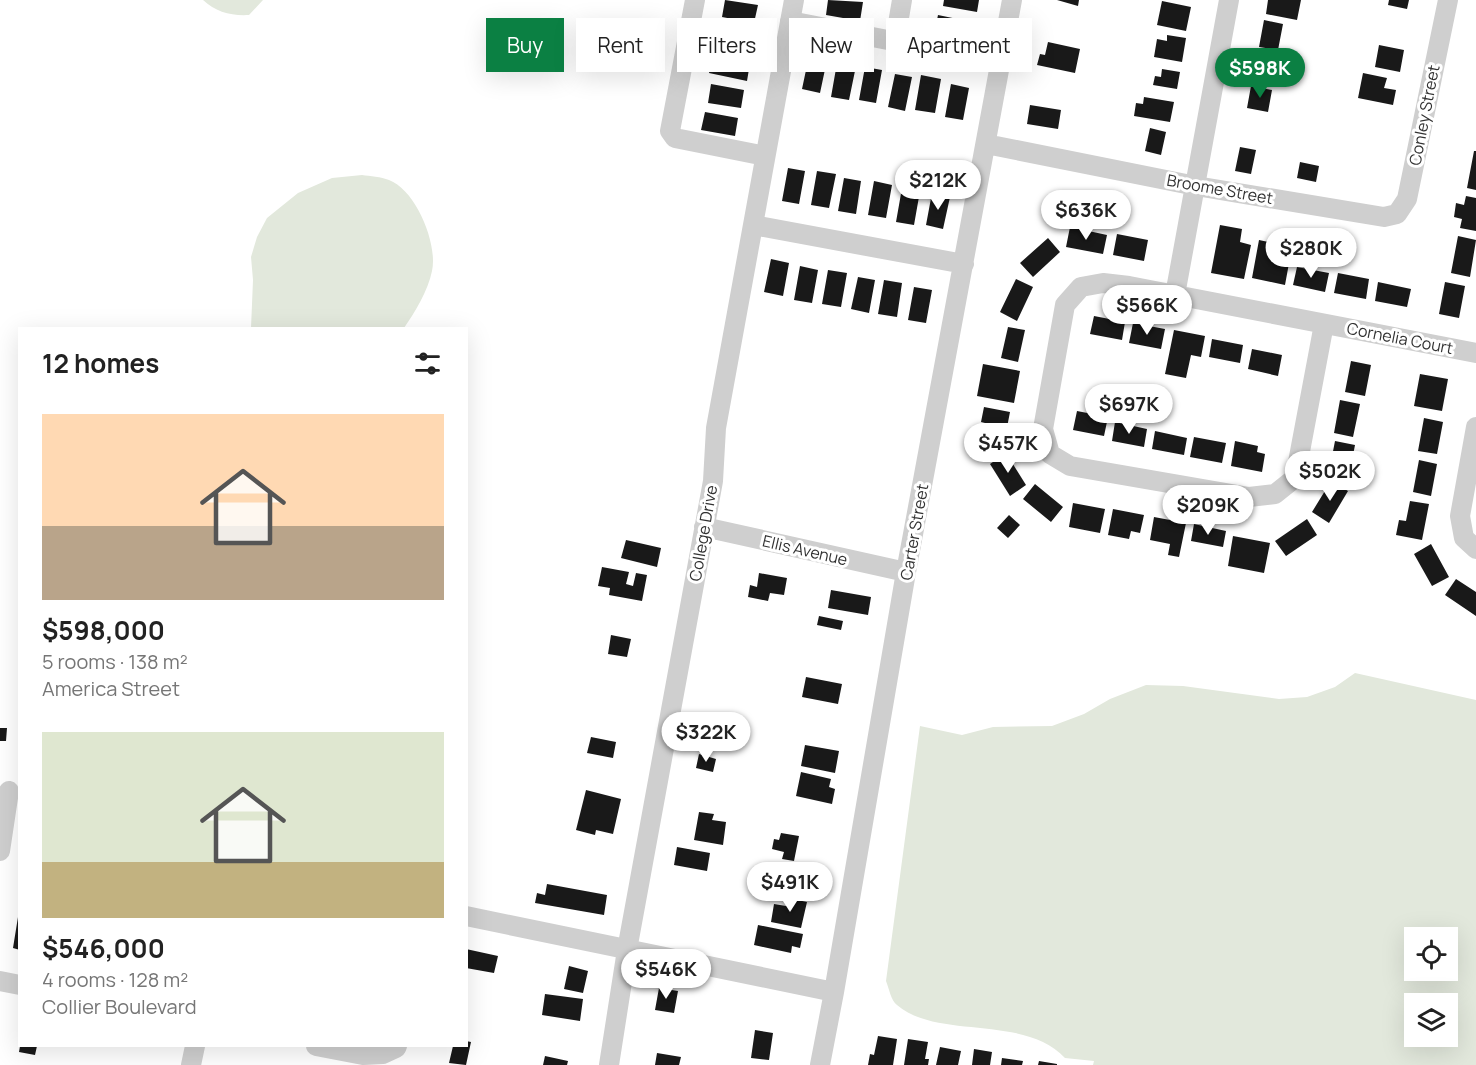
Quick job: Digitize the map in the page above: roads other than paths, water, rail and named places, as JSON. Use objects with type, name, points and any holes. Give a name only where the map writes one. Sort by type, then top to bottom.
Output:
[{"type":"street","points":[[695,0],[670,131],[675,138],[765,156]]},
{"type":"street","name":"College Drive","points":[[791,18],[794,0]]},
{"type":"street","points":[[899,18],[902,0]]},
{"type":"street","name":"Carter Street","points":[[1009,18],[1012,0]]},
{"type":"street","points":[[1175,295],[1229,0]]},
{"type":"street","name":"Conley Street","points":[[1384,217],[1397,214],[1407,199],[1448,0]]},
{"type":"street","name":"College Drive","points":[[609,1065],[627,950],[712,481],[716,428],[789,26]]},
{"type":"street","name":"Carter Street","points":[[820,1065],[906,572],[999,72]]},
{"type":"street","name":"Broome Street","points":[[986,144],[1196,186],[1384,217]]},
{"type":"street","points":[[753,225],[964,264]]},
{"type":"street","name":"Cornelia Court","points":[[1324,324],[1295,478],[1275,494],[1249,498],[1070,466],[1050,454],[1043,429],[1065,305],[1081,287],[1103,283],[1175,295],[1476,353]]},
{"type":"street","points":[[1476,427],[1460,516],[1464,538],[1476,549]]},
{"type":"street","name":"Ellis Avenue","points":[[704,527],[906,572]]},
{"type":"street","points":[[0,850],[2,821],[9,791]]},
{"type":"street","points":[[468,916],[834,992]]},
{"type":"street","points":[[0,981],[18,985]]},
{"type":"street","points":[[191,1065],[195,1047]]},
{"type":"street","points":[[321,1047],[363,1055],[396,1053]]}]
